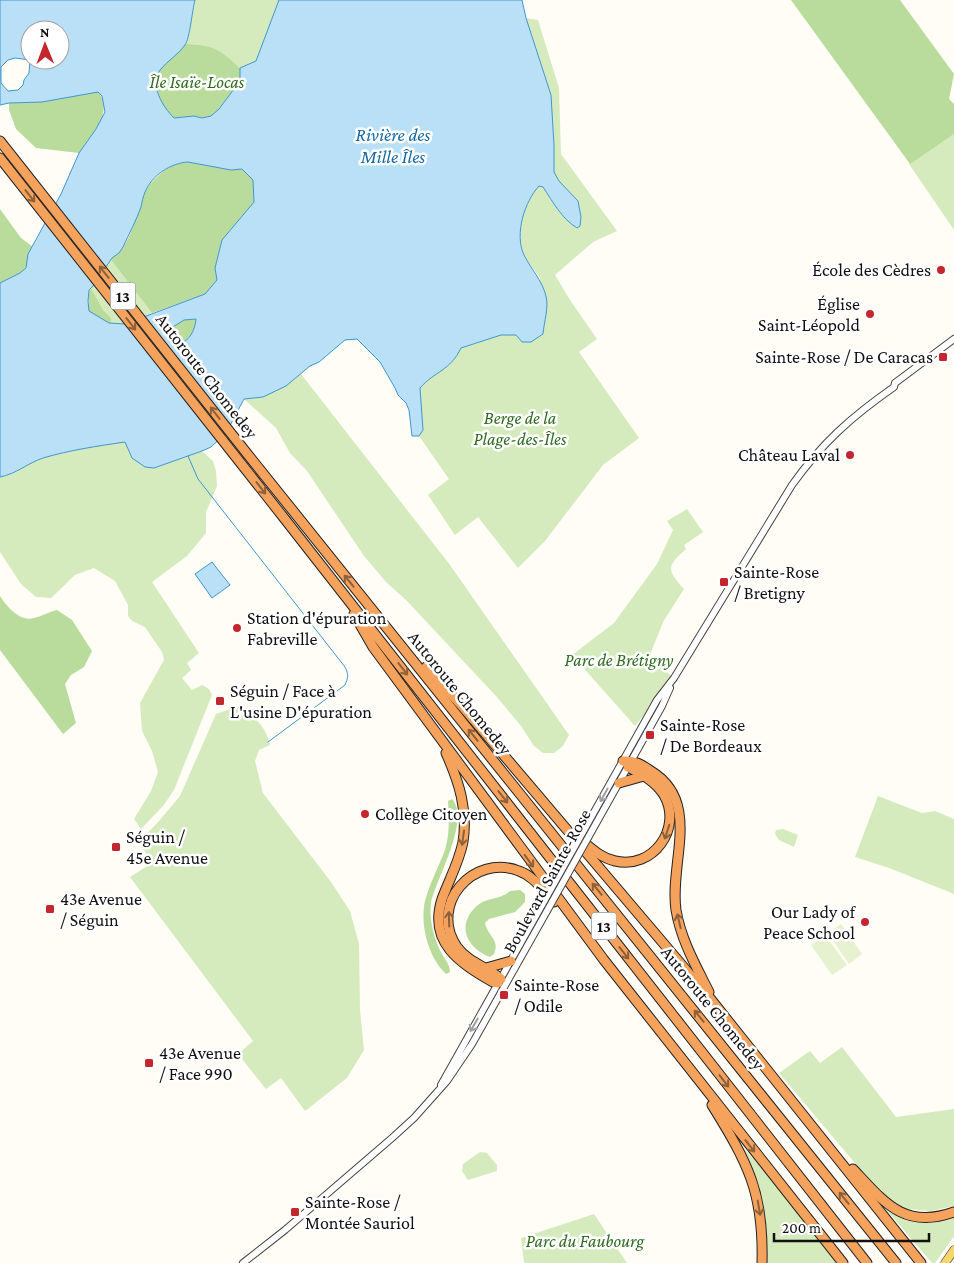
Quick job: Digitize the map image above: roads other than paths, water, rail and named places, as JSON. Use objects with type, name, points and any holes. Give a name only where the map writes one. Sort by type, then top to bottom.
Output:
[{"type":"highway","name":"Autoroute Chomedey","points":[[0,141],[245,451],[896,1263]]},
{"type":"highway","name":"Autoroute Chomedey","points":[[0,158],[867,1263]]},
{"type":"highway","points":[[340,589],[373,647],[577,925],[843,1263]]},
{"type":"highway","points":[[380,619],[462,706],[717,1008],[921,1263]]},
{"type":"highway","points":[[438,737],[460,789],[464,818],[464,838],[460,856],[441,905],[439,916],[440,930],[447,947],[458,960],[493,982],[502,982]]},
{"type":"highway","points":[[561,823],[608,859],[634,862],[647,857],[658,849],[665,839],[670,818],[669,805],[658,787],[628,762]]},
{"type":"highway","points":[[628,762],[661,778],[670,788],[677,801],[680,822],[675,883],[678,918],[689,952],[717,1008]]},
{"type":"highway","points":[[619,783],[644,776]]},
{"type":"highway","points":[[502,982],[457,947],[450,934],[448,919],[450,905],[457,890],[464,881],[478,872],[494,868],[518,870],[527,874],[577,925]]},
{"type":"highway","points":[[486,968],[510,961]]},
{"type":"highway","points":[[688,1067],[737,1146],[751,1176],[760,1212],[762,1263]]},
{"type":"highway","points":[[810,1123],[882,1200],[892,1208],[906,1214],[924,1218],[937,1217],[954,1212]]},
{"type":"main road","points":[[945,1263],[954,1250]]},
{"type":"street","name":"Boulevard Sainte-Rose","points":[[502,982],[510,961],[584,830],[662,706],[674,678],[787,493],[814,455],[839,429],[894,387],[895,383],[954,339]]},
{"type":"street","name":"Boulevard Sainte-Rose","points":[[243,1263],[392,1138],[414,1118],[436,1092],[547,911],[619,783],[628,762]]},
{"type":"water","name":"Rivière des Mille Îles","points":[[0,0],[195,0],[187,42],[160,70],[156,82],[162,102],[174,118],[194,116],[202,118],[211,116],[219,109],[240,81],[240,68],[256,61],[279,0],[522,0],[551,95],[554,172],[559,181],[578,201],[581,217],[580,226],[577,228],[571,224],[543,187],[539,186],[525,209],[520,237],[524,255],[539,280],[547,300],[543,334],[531,342],[522,342],[516,335],[501,335],[461,348],[452,362],[420,388],[423,430],[419,436],[412,436],[409,410],[406,403],[398,395],[380,362],[357,339],[345,340],[286,386],[263,397],[244,399],[226,433],[211,447],[202,451],[154,468],[145,467],[132,458],[125,442],[74,450],[43,458],[0,477],[0,283],[26,268],[28,254],[61,194],[79,153],[96,129],[105,112],[102,96],[98,92],[42,102],[0,105]],"holes":[[[188,162],[231,170],[242,169],[253,180],[254,202],[222,240],[215,268],[217,280],[205,294],[125,324],[109,323],[89,311],[89,290],[112,258],[123,247],[141,207],[144,194],[152,180],[169,167]],[[196,319],[187,340],[180,344],[169,336],[168,330],[184,320]]]},
{"type":"water","points":[[212,562],[230,585],[212,598],[195,574]]},
{"type":"waterway","points":[[188,456],[198,479],[347,672],[345,685],[268,742]]},
{"type":"place","name":"École des Cèdres","points":[[941,270]]},
{"type":"place","name":"Église Saint-Léopold","points":[[870,314]]},
{"type":"place","name":"Sainte-Rose / De Caracas","points":[[943,357]]},
{"type":"place","name":"Château Laval","points":[[850,455]]},
{"type":"place","name":"Sainte-Rose / Bretigny","points":[[724,582]]},
{"type":"place","name":"Station d'épuration Fabreville","points":[[237,628]]},
{"type":"place","name":"Séguin / Face à L'usine D'épuration","points":[[220,701]]},
{"type":"place","name":"Sainte-Rose / De Bordeaux","points":[[650,735]]},
{"type":"place","name":"Collège Citoyen","points":[[365,814]]},
{"type":"place","name":"Séguin / 45e Avenue","points":[[116,847]]},
{"type":"place","name":"43e Avenue / Séguin","points":[[50,909]]},
{"type":"place","name":"Our Lady of Peace School","points":[[865,922]]},
{"type":"place","name":"Sainte-Rose / Odile","points":[[504,995]]},
{"type":"place","name":"43e Avenue / Face 990","points":[[149,1063]]},
{"type":"place","name":"Sainte-Rose / Montée Sauriol","points":[[295,1212]]},
{"type":"park label","name":"Île Isaïe-Locas","points":[[197,82]]},
{"type":"park label","name":"Berge de la Plage-des-Îles","points":[[520,428]]},
{"type":"park label","name":"Parc de Brétigny","points":[[619,660]]},
{"type":"park label","name":"Parc du Faubourg","points":[[585,1241]]}]
